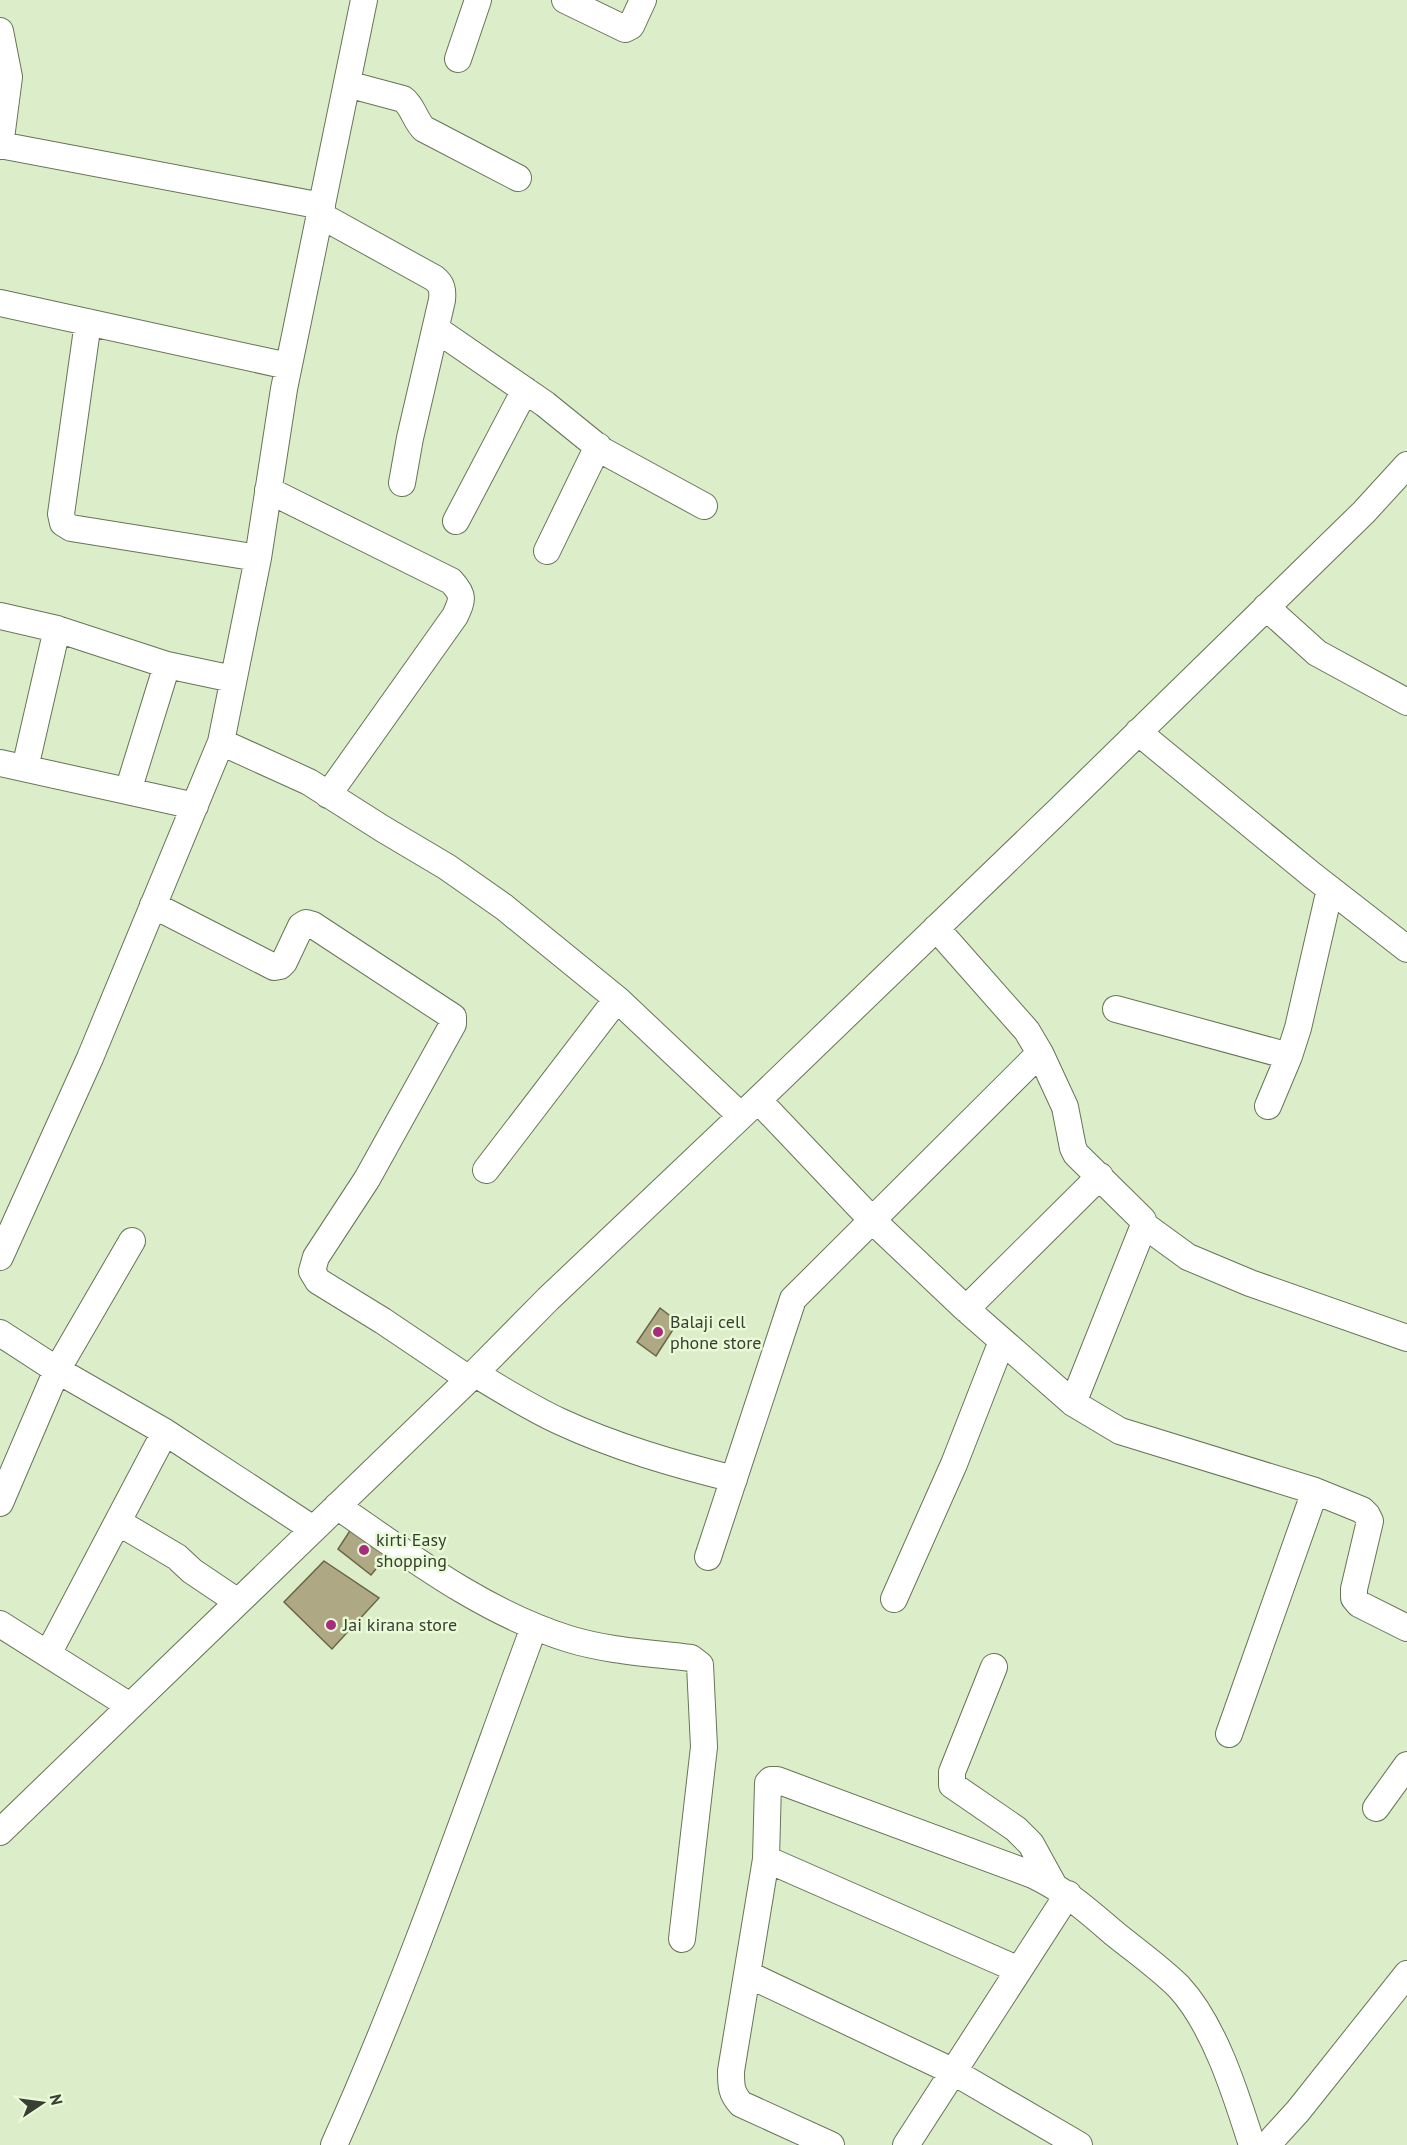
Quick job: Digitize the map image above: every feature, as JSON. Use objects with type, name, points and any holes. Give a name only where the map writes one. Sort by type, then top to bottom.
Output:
[{"type":"street","points":[[0,1257],[90,1058],[221,742],[258,558],[288,366],[364,0]]},
{"type":"street","points":[[458,59],[478,0]]},
{"type":"street","points":[[565,0],[625,29],[631,26],[643,0]]},
{"type":"street","points":[[0,31],[9,77],[0,146],[321,211],[439,282],[443,292],[402,483]]},
{"type":"street","points":[[347,84],[406,100],[424,129],[518,178]]},
{"type":"street","points":[[0,303],[288,366]]},
{"type":"street","points":[[88,322],[61,514],[63,523],[71,528],[258,558]]},
{"type":"street","points":[[436,329],[545,404],[598,446],[704,506]]},
{"type":"street","points":[[456,521],[525,390]]},
{"type":"street","points":[[547,551],[598,446]]},
{"type":"street","points":[[0,1832],[472,1376],[548,1299],[750,1108],[1138,732],[1364,512],[1407,465]]},
{"type":"street","points":[[268,490],[451,581],[460,590],[462,601],[455,616],[328,795]]},
{"type":"street","points":[[1266,607],[1317,653],[1407,702]]},
{"type":"street","points":[[0,615],[57,629],[167,665],[233,679]]},
{"type":"street","points":[[25,768],[57,629]]},
{"type":"street","points":[[128,791],[167,665]]},
{"type":"street","points":[[1138,732],[1330,889],[1405,946]]},
{"type":"street","points":[[221,742],[309,782],[383,830],[447,867],[485,894],[750,1108],[966,1309],[1074,1403],[1120,1431],[1315,1491],[1362,1510],[1370,1521],[1354,1589],[1354,1598],[1359,1604],[1407,1628]]},
{"type":"street","points":[[0,763],[195,806]]},
{"type":"street","points":[[1268,1106],[1289,1056],[1309,986],[1330,889]]},
{"type":"street","points":[[153,905],[274,967],[284,962],[301,926],[306,923],[313,925],[453,1017],[453,1024],[403,1116],[367,1179],[316,1257],[312,1271],[318,1281],[472,1376],[558,1421],[672,1464],[734,1479]]},
{"type":"street","points":[[936,928],[1027,1031],[1065,1107],[1074,1151],[1141,1216],[1144,1225],[1188,1257],[1250,1282],[1407,1338]]},
{"type":"street","points":[[486,1170],[616,999]]},
{"type":"street","points":[[1116,1009],[1289,1056]]},
{"type":"street","points":[[708,1557],[793,1299],[1040,1053]]},
{"type":"street","points":[[966,1309],[1100,1176]]},
{"type":"street","points":[[1074,1403],[1144,1225]]},
{"type":"street","points":[[0,1503],[57,1370],[132,1241]]},
{"type":"street","points":[[0,1333],[57,1370],[165,1432],[313,1530]]},
{"type":"street","points":[[894,1599],[954,1464],[1002,1341]]},
{"type":"street","points":[[48,1654],[165,1432]]},
{"type":"street","points":[[1229,1734],[1315,1491]]},
{"type":"street","points":[[337,1506],[465,1593],[534,1627],[597,1646],[691,1658],[700,1665],[704,1747],[682,1940]]},
{"type":"street","points":[[118,1522],[177,1557],[192,1571],[238,1602]]},
{"type":"street","points":[[0,1624],[130,1706]]},
{"type":"street","points":[[334,2145],[361,2086],[439,1884],[534,1627]]},
{"type":"street","points":[[994,1667],[952,1772],[952,1785],[1016,1829],[1031,1844],[1060,1889]]},
{"type":"street","points":[[1376,1808],[1407,1765]]},
{"type":"street","points":[[831,2145],[741,2104],[733,2096],[731,2087],[731,2072],[766,1859],[768,1783],[771,1780],[777,1780],[1034,1875],[1060,1889],[1178,1987],[1196,2009],[1234,2089],[1252,2145]]},
{"type":"street","points":[[766,1859],[1019,1970]]},
{"type":"street","points":[[906,2145],[1019,1970],[1060,1889]]},
{"type":"street","points":[[747,1974],[952,2071],[1079,2145]]},
{"type":"street","points":[[1267,2145],[1298,2111],[1407,1974]]},
{"type":"building","name":"Balaji cell phone store","points":[[660,1308],[678,1322],[656,1356],[637,1342]]},
{"type":"building","name":"kirti Easy shopping","points":[[353,1526],[390,1552],[371,1575],[338,1549]]},
{"type":"building","name":"Jai kirana store","points":[[324,1561],[379,1598],[332,1649],[284,1602]]},
{"type":"place","name":"Balaji cell phone store","points":[[658,1332]]},
{"type":"place","name":"kirti Easy shopping","points":[[364,1550]]},
{"type":"place","name":"Jai kirana store","points":[[331,1625]]}]
